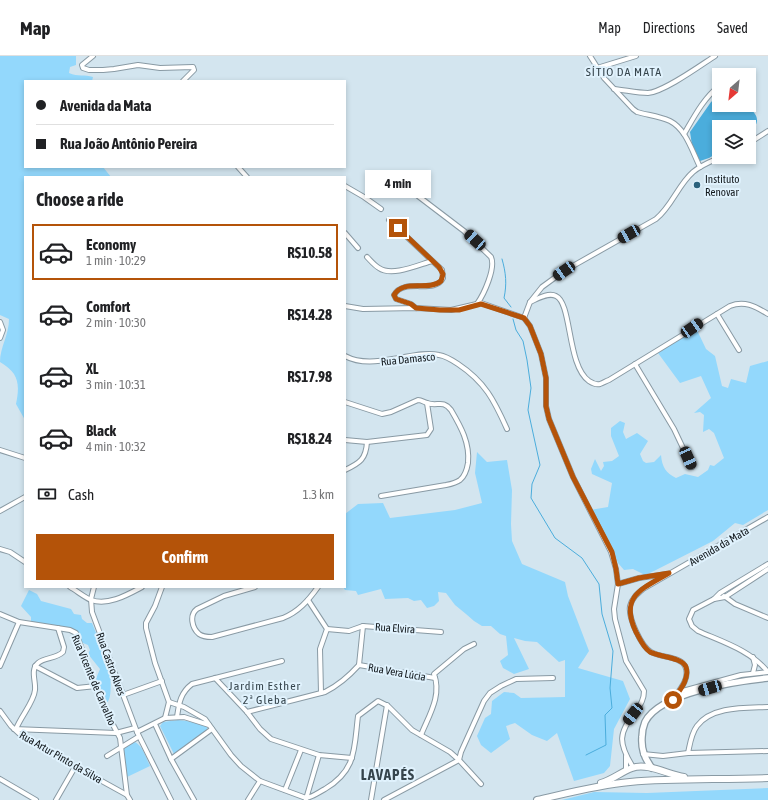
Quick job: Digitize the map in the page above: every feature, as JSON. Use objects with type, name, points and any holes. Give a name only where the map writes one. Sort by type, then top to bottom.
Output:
[{"type":"main road","points":[[537,800],[589,787],[609,780],[636,767],[642,761],[642,736],[645,722],[656,710],[673,700],[725,684],[768,678]]},
{"type":"main road","points":[[643,754],[654,774],[647,782]]},
{"type":"main road","points":[[636,767],[652,768],[678,776],[702,779]]},
{"type":"main road","points":[[626,771],[628,780],[631,782]]},
{"type":"main road","points":[[589,787],[631,782],[768,778]]},
{"type":"street","points":[[93,56],[82,65],[83,68],[89,70],[114,70],[138,65],[160,68],[193,67],[194,70],[192,73],[184,80]]},
{"type":"street","points":[[590,56],[597,68],[614,89],[637,112],[669,120],[676,125],[684,134],[700,167]]},
{"type":"street","points":[[597,68],[636,56]]},
{"type":"street","points":[[614,89],[654,92],[688,74],[715,56]]},
{"type":"street","points":[[684,134],[698,109],[712,92]]},
{"type":"street","points":[[756,139],[768,132]]},
{"type":"street","points":[[524,318],[530,302],[542,287],[564,271],[661,215],[684,181],[700,167],[712,161]]},
{"type":"street","points":[[239,168],[246,176]]},
{"type":"street","points":[[346,187],[381,209]]},
{"type":"street","points":[[418,196],[464,231],[491,257],[493,261],[491,270],[484,292],[477,304]]},
{"type":"street","points":[[388,220],[442,270],[443,278],[435,285],[404,287],[397,291],[394,295],[398,301],[411,304],[416,308]]},
{"type":"street","points":[[346,234],[358,248]]},
{"type":"street","points":[[367,257],[380,268],[389,271],[407,269],[432,261]]},
{"type":"street","points":[[530,302],[551,295],[560,298],[564,308],[580,373],[590,382],[600,384],[730,306],[741,303],[753,306],[768,314]]},
{"type":"street","points":[[346,306],[368,309],[416,308],[450,310],[466,308],[477,304],[486,304],[524,318],[530,326],[541,354],[546,378],[546,406],[549,419],[573,477],[612,552],[618,584],[614,609],[615,619],[626,661],[643,687],[644,691],[643,701],[627,721],[622,733],[622,744],[626,756],[626,771]]},
{"type":"street","points":[[717,314],[739,350]]},
{"type":"street","points":[[0,322],[3,330],[0,338]]},
{"type":"street","name":"Rua Damasco","points":[[346,356],[355,360],[375,362],[430,354],[447,358],[479,380],[490,396],[507,429]]},
{"type":"street","points":[[635,364],[674,429],[692,467]]},
{"type":"street","points":[[346,402],[382,414],[391,412],[418,400],[428,403],[442,403],[448,406],[451,410],[468,446],[467,468],[461,479],[455,483],[381,496]]},
{"type":"street","points":[[346,440],[367,442],[427,435],[431,429],[428,403]]},
{"type":"street","points":[[346,470],[359,463],[363,458],[367,450],[367,442]]},
{"type":"street","points":[[0,450],[24,458]]},
{"type":"street","points":[[0,511],[24,498]]},
{"type":"street","name":"Avenida da Mata","points":[[673,700],[686,676],[686,667],[678,660],[658,655],[646,649],[635,628],[630,610],[633,599],[637,593],[669,573],[768,517]]},
{"type":"street","points":[[0,549],[10,552],[24,561]]},
{"type":"street","points":[[714,599],[720,592],[768,564]]},
{"type":"street","points":[[768,569],[725,597],[714,599],[693,610],[689,619],[692,626],[698,631],[746,652],[768,672]]},
{"type":"street","name":"Avenida da Mata","points":[[618,584],[639,578],[669,573]]},
{"type":"street","points":[[72,588],[91,599],[102,602],[126,595],[140,588]]},
{"type":"street","points":[[91,599],[94,588]]},
{"type":"street","points":[[162,588],[155,606],[146,623],[146,628],[169,702],[165,718]]},
{"type":"street","points":[[252,588],[224,596],[194,611],[192,618],[199,634],[205,637],[212,637],[283,618],[296,611],[308,600],[317,588]]},
{"type":"street","points":[[720,592],[735,604],[768,618]]},
{"type":"street","name":"Rua Castro Alves","points":[[91,599],[92,612],[137,732],[171,800]]},
{"type":"street","points":[[308,600],[327,629]]},
{"type":"street","name":"Rua Vicente de Carvalho","points":[[0,614],[19,622],[58,628],[76,633],[102,704],[120,738],[128,798]]},
{"type":"street","points":[[0,666],[19,622]]},
{"type":"street","points":[[327,629],[349,631],[363,626]]},
{"type":"street","name":"Rua Elvira","points":[[359,665],[363,626],[441,632]]},
{"type":"street","points":[[58,628],[64,647],[63,652],[59,656],[42,661],[35,666],[34,694],[15,729],[116,733],[137,732]]},
{"type":"street","points":[[321,693],[320,649],[327,629]]},
{"type":"street","points":[[420,735],[435,702],[437,689],[434,674],[464,649],[474,644]]},
{"type":"street","points":[[753,657],[755,665],[753,673]]},
{"type":"street","points":[[177,717],[178,704],[186,690],[192,684],[282,661]]},
{"type":"street","points":[[247,712],[321,693],[333,688],[359,665]]},
{"type":"street","name":"Rua Vera Lúcia","points":[[359,665],[435,678]]},
{"type":"street","points":[[35,666],[77,688],[96,686]]},
{"type":"street","points":[[678,692],[722,679],[753,673],[768,672]]},
{"type":"street","points":[[215,678],[247,712],[260,729],[271,738],[301,750],[319,755],[352,758]]},
{"type":"street","points":[[384,800],[459,760],[461,752],[484,701],[490,693],[516,679],[553,678]]},
{"type":"street","points":[[123,695],[162,681]]},
{"type":"street","points":[[169,702],[178,704],[201,715],[208,721],[209,725],[236,761],[260,781],[306,799],[314,796],[332,784],[348,767],[352,758],[358,716],[378,701],[386,706],[407,726],[450,752],[481,784]]},
{"type":"street","points":[[371,800],[386,706]]},
{"type":"street","points":[[688,753],[693,734],[697,727],[702,721],[710,716],[732,709],[768,707]]},
{"type":"street","name":"Rua Artur Pinto da Silva","points":[[0,711],[24,738],[128,798]]},
{"type":"street","points":[[107,756],[121,748],[137,732],[165,718],[188,718],[209,725]]},
{"type":"street","points":[[155,724],[171,759],[194,800]]},
{"type":"street","points":[[171,759],[212,729]]},
{"type":"street","points":[[285,790],[301,750]]},
{"type":"street","points":[[643,754],[663,756],[688,753],[768,751]]},
{"type":"street","points":[[306,799],[319,755]]},
{"type":"street","points":[[626,756],[636,767]]},
{"type":"street","points":[[56,800],[75,767]]},
{"type":"street","points":[[0,779],[36,800]]},
{"type":"street","points":[[248,800],[260,781]]},
{"type":"shaded area","points":[[0,56],[76,56],[76,65],[70,67],[69,73],[93,77],[92,80],[24,80],[24,168],[104,168],[110,176],[24,176],[24,418],[16,404],[18,391],[17,380],[11,370],[0,362],[1,351],[8,330],[9,319],[0,315]]},
{"type":"shaded area","points":[[712,101],[712,112],[754,112],[757,122],[756,125],[756,120],[712,120],[712,156],[700,161],[692,145],[690,132]]},
{"type":"shaded area","points":[[696,328],[706,349],[715,356],[722,386],[728,388],[731,379],[746,383],[750,366],[768,361],[768,510],[743,525],[735,523],[713,541],[645,575],[633,569],[624,570],[618,563],[609,542],[590,510],[608,507],[612,483],[592,474],[591,469],[595,459],[601,471],[604,466],[603,462],[612,461],[619,456],[611,436],[611,428],[620,421],[625,423],[623,432],[626,439],[637,433],[648,441],[640,454],[643,461],[646,463],[654,462],[661,455],[662,463],[665,469],[676,478],[685,474],[698,477],[708,470],[710,465],[714,466],[724,458],[714,433],[709,429],[703,432],[704,415],[700,412],[694,413],[711,398],[701,376],[680,383],[658,353]]},
{"type":"shaded area","points":[[477,452],[487,462],[507,460],[512,490],[512,541],[522,564],[565,582],[568,596],[589,651],[578,668],[623,681],[630,699],[614,729],[610,766],[604,773],[574,781],[557,733],[547,741],[532,735],[515,723],[506,726],[510,739],[491,753],[481,745],[477,736],[485,718],[491,714],[492,701],[504,692],[514,693],[521,698],[565,697],[565,660],[559,662],[537,642],[514,638],[529,669],[514,674],[503,668],[500,661],[508,655],[506,636],[500,634],[491,626],[482,626],[474,621],[455,605],[446,593],[438,592],[439,601],[434,606],[427,608],[421,600],[414,601],[408,598],[385,599],[381,589],[358,595],[356,591],[345,590],[344,588],[346,588],[346,513],[358,504],[383,503],[390,518],[455,510],[482,503],[475,473]]},
{"type":"shaded area","points":[[29,590],[37,594],[41,601],[71,609],[74,614],[81,615],[82,619],[87,623],[92,623],[111,670],[110,694],[108,702],[105,705],[95,681],[100,669],[88,654],[90,650],[88,645],[81,643],[76,633],[31,623],[31,617],[21,606]]},
{"type":"shaded area","points":[[178,720],[207,726],[207,729],[174,754],[160,726],[163,722]]},
{"type":"shaded area","points":[[135,742],[142,749],[150,766],[127,777],[123,751],[127,746]]},
{"type":"shaded area","points":[[768,788],[768,800],[562,800],[594,792],[647,793]]},
{"type":"waterway","points":[[502,259],[506,278],[504,298],[511,307]]},
{"type":"waterway","points":[[513,319],[516,330],[523,341],[527,360],[531,388],[528,410],[540,465],[532,484],[531,498],[555,538],[582,558],[599,584],[602,614],[613,651],[610,688],[612,708],[605,715],[606,745],[586,755]]},
{"type":"place","name":"Instituto Renovar","points":[[697,185]]},
{"type":"district","name":"SÍTIO DA MATA","points":[[624,72]]},
{"type":"district","name":"Jardim Esther 2ª Gleba","points":[[265,693]]},
{"type":"district","name":"LAVAPÉS","points":[[388,774]]},
{"type":"route","points":[[398,228],[442,270],[443,278],[435,285],[409,286],[399,289],[394,295],[398,301],[408,302],[416,308],[440,310],[459,310],[477,304],[486,304],[524,318],[530,326],[538,345],[545,370],[546,406],[549,419],[573,477],[612,552],[618,584],[639,578],[669,573],[637,593],[630,605],[630,610],[635,628],[646,649],[658,655],[678,660],[686,667],[685,681],[673,700]]}]
